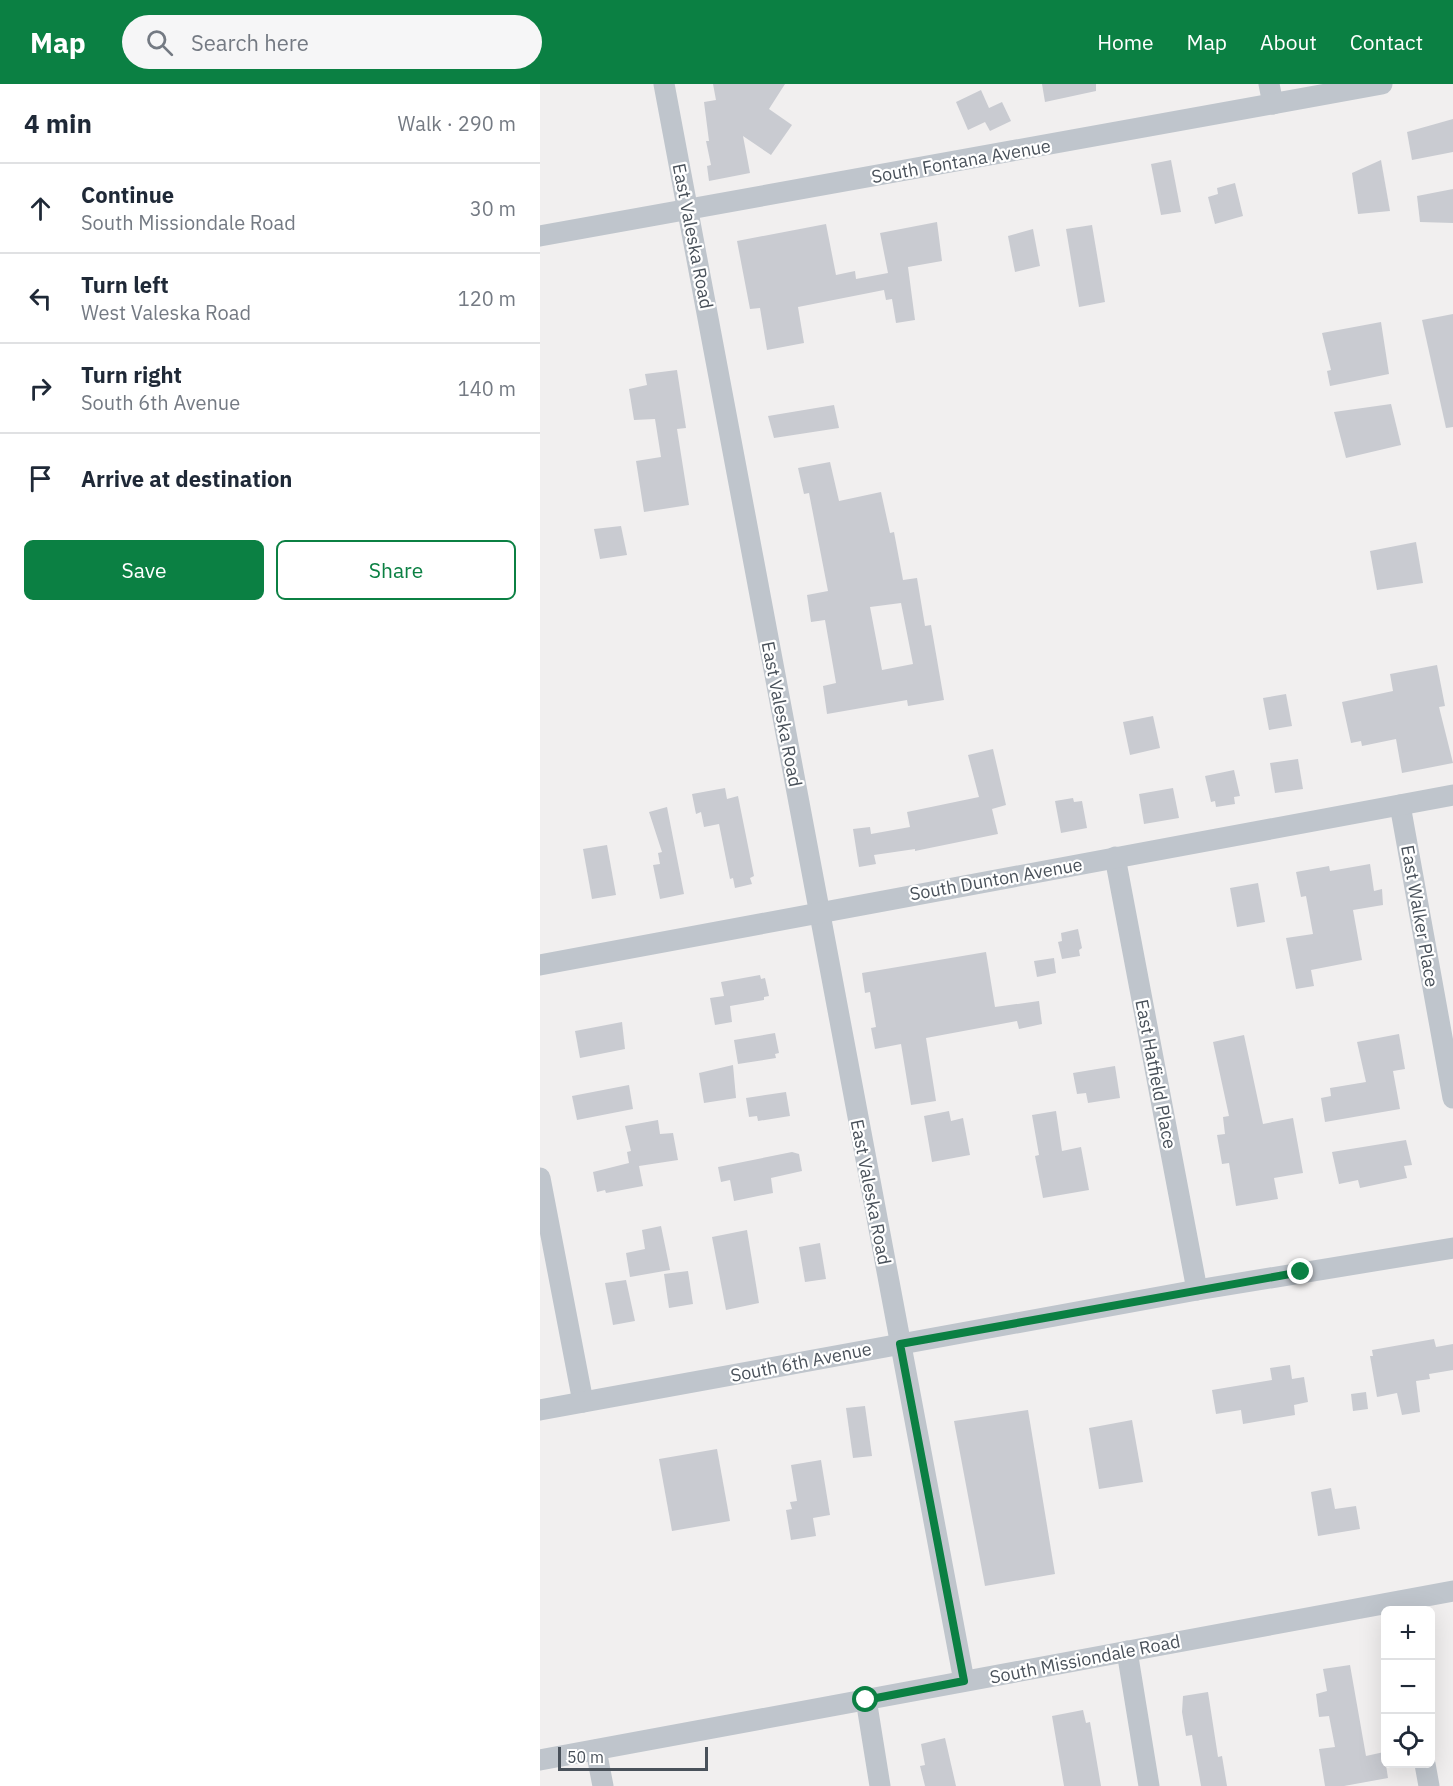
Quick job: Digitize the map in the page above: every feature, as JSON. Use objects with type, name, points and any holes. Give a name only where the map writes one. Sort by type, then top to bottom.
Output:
[{"type":"street","name":"East Valeska Road","points":[[664,84],[964,1681]]},
{"type":"street","name":"South Fontana Avenue","points":[[540,236],[688,210],[1271,94],[1382,84]]},
{"type":"street","name":"South Dunton Avenue","points":[[540,965],[1453,795]]},
{"type":"street","name":"East Walker Place","points":[[1400,805],[1453,1098]]},
{"type":"street","name":"East Hatfield Place","points":[[1115,857],[1197,1290]]},
{"type":"street","points":[[540,1178],[583,1402]]},
{"type":"street","name":"South 6th Avenue","points":[[540,1410],[1197,1290],[1453,1248]]},
{"type":"street","name":"South Missiondale Road","points":[[1398,1606],[1453,1591]]},
{"type":"street","name":"South Missiondale Road","points":[[540,1760],[1127,1651],[1381,1609]]},
{"type":"street","points":[[1127,1651],[1149,1786]]},
{"type":"street","points":[[866,1700],[880,1786]]},
{"type":"street","points":[[596,1750],[603,1786]]},
{"type":"street","points":[[1426,1768],[1429,1786]]},
{"type":"building","points":[[713,84],[785,84],[769,109],[792,125],[771,155],[743,136],[750,173],[709,181],[707,166],[711,165],[706,141],[709,141],[704,102],[716,100]]},
{"type":"building","points":[[1042,84],[1096,84],[1096,91],[1045,102]]},
{"type":"building","points":[[981,90],[989,108],[1002,102],[1011,121],[990,131],[985,122],[968,130],[956,102]]},
{"type":"building","points":[[1453,119],[1453,152],[1412,160],[1407,132]]},
{"type":"building","points":[[1171,160],[1181,212],[1161,215],[1151,164]]},
{"type":"building","points":[[1381,160],[1390,211],[1358,214],[1352,173]]},
{"type":"building","points":[[1235,183],[1243,216],[1215,224],[1208,197],[1218,194],[1217,188]]},
{"type":"building","points":[[1453,189],[1453,223],[1420,222],[1417,196]]},
{"type":"building","points":[[937,222],[942,261],[908,267],[915,320],[896,323],[892,299],[886,300],[884,290],[798,307],[804,343],[767,350],[760,308],[750,309],[737,241],[826,224],[836,275],[855,271],[856,279],[888,273],[880,233]]},
{"type":"building","points":[[1092,225],[1105,302],[1079,307],[1066,229]]},
{"type":"building","points":[[1033,229],[1040,266],[1015,272],[1008,236]]},
{"type":"building","points":[[1453,314],[1453,427],[1446,428],[1422,320]]},
{"type":"building","points":[[1381,322],[1389,374],[1330,386],[1327,371],[1331,370],[1322,333]]},
{"type":"building","points":[[677,370],[686,428],[677,429],[689,505],[644,512],[636,461],[661,457],[655,419],[634,420],[629,389],[647,385],[645,374]]},
{"type":"building","points":[[1391,404],[1401,445],[1346,458],[1334,412]]},
{"type":"building","points":[[834,405],[839,428],[774,438],[768,416]]},
{"type":"building","points":[[830,462],[839,501],[881,492],[890,533],[894,532],[903,580],[917,578],[925,626],[931,625],[944,700],[908,706],[907,700],[827,714],[823,686],[836,683],[825,620],[811,622],[807,595],[828,591],[809,493],[804,494],[798,468]],"holes":[[[901,603],[913,664],[882,670],[870,607]]]},
{"type":"building","points":[[621,526],[627,555],[600,559],[594,529]]},
{"type":"building","points":[[1416,542],[1423,583],[1377,590],[1370,551]]},
{"type":"building","points":[[1437,665],[1445,706],[1439,707],[1453,763],[1402,773],[1396,739],[1362,746],[1361,741],[1351,743],[1342,702],[1393,691],[1390,674]]},
{"type":"building","points":[[1286,694],[1292,726],[1269,730],[1263,698]]},
{"type":"building","points":[[1153,716],[1160,748],[1130,755],[1123,722]]},
{"type":"building","points":[[993,749],[1006,805],[992,809],[998,834],[915,851],[915,849],[874,855],[876,864],[859,867],[853,829],[870,827],[871,834],[910,827],[907,812],[979,797],[968,755]]},
{"type":"building","points":[[1298,759],[1303,789],[1275,793],[1270,763]]},
{"type":"building","points":[[1234,770],[1240,796],[1234,797],[1235,804],[1216,807],[1215,801],[1211,802],[1205,776]]},
{"type":"building","points":[[725,788],[727,799],[738,796],[754,876],[750,878],[752,884],[735,888],[733,878],[730,879],[719,824],[704,827],[701,812],[696,814],[692,794]]},
{"type":"building","points":[[1173,788],[1179,818],[1144,824],[1139,794]]},
{"type":"building","points":[[1073,798],[1074,802],[1082,801],[1087,828],[1061,833],[1055,801]]},
{"type":"building","points":[[667,807],[684,894],[660,899],[653,865],[660,864],[658,853],[662,852],[649,812]]},
{"type":"building","points":[[607,845],[616,895],[592,899],[583,849]]},
{"type":"building","points":[[1370,864],[1374,891],[1382,889],[1383,905],[1353,910],[1362,960],[1311,970],[1314,986],[1296,989],[1286,938],[1313,934],[1306,896],[1301,897],[1296,872],[1329,866],[1330,871]]},
{"type":"building","points":[[1258,883],[1265,922],[1237,927],[1230,888]]},
{"type":"building","points":[[1078,929],[1082,948],[1079,950],[1080,956],[1062,959],[1058,942],[1062,941],[1061,933]]},
{"type":"building","points":[[986,952],[995,1007],[1039,1001],[1042,1024],[1019,1029],[1017,1021],[926,1038],[936,1101],[911,1105],[901,1044],[875,1049],[871,1028],[876,1027],[870,992],[865,993],[862,973]]},
{"type":"building","points":[[1054,958],[1056,973],[1037,977],[1034,961]]},
{"type":"building","points":[[760,975],[761,979],[765,978],[769,996],[764,997],[764,1000],[730,1006],[732,1022],[715,1025],[710,998],[724,996],[721,982]]},
{"type":"building","points":[[622,1022],[625,1049],[580,1058],[575,1031]]},
{"type":"building","points":[[775,1033],[779,1053],[775,1054],[776,1058],[738,1064],[734,1040]]},
{"type":"building","points":[[1399,1034],[1405,1069],[1393,1071],[1400,1109],[1325,1122],[1321,1098],[1331,1096],[1330,1088],[1366,1082],[1357,1042]]},
{"type":"building","points":[[1244,1035],[1263,1124],[1293,1118],[1303,1173],[1274,1178],[1278,1199],[1236,1206],[1229,1163],[1222,1164],[1217,1135],[1225,1134],[1223,1117],[1229,1116],[1213,1042]]},
{"type":"building","points":[[733,1065],[736,1098],[704,1103],[699,1073]]},
{"type":"building","points":[[1115,1066],[1120,1098],[1088,1103],[1086,1093],[1077,1094],[1073,1073]]},
{"type":"building","points":[[629,1085],[633,1109],[577,1120],[572,1096]]},
{"type":"building","points":[[786,1092],[790,1116],[758,1121],[757,1116],[749,1117],[746,1098]]},
{"type":"building","points":[[949,1111],[951,1121],[963,1118],[970,1155],[932,1162],[924,1116]]},
{"type":"building","points":[[1056,1111],[1062,1151],[1081,1147],[1089,1190],[1043,1198],[1035,1156],[1039,1155],[1032,1115]]},
{"type":"building","points":[[658,1120],[660,1134],[673,1133],[678,1160],[639,1166],[643,1186],[606,1193],[605,1190],[597,1192],[593,1172],[629,1163],[627,1152],[631,1151],[625,1126]]},
{"type":"building","points":[[1406,1140],[1412,1165],[1404,1166],[1407,1178],[1360,1188],[1358,1180],[1339,1184],[1332,1152]]},
{"type":"building","points":[[792,1152],[799,1154],[802,1171],[771,1178],[773,1193],[734,1201],[730,1180],[721,1182],[718,1167]]},
{"type":"building","points":[[661,1226],[670,1270],[630,1277],[626,1253],[645,1249],[642,1230]]},
{"type":"building","points":[[747,1230],[759,1303],[726,1310],[712,1237]]},
{"type":"building","points":[[820,1243],[826,1279],[805,1282],[799,1247]]},
{"type":"building","points":[[688,1271],[693,1304],[669,1308],[664,1274]]},
{"type":"building","points":[[626,1280],[635,1321],[613,1325],[605,1283]]},
{"type":"building","points":[[1434,1339],[1436,1347],[1453,1344],[1453,1370],[1429,1374],[1430,1379],[1416,1381],[1420,1412],[1402,1415],[1397,1393],[1377,1397],[1370,1356],[1373,1356],[1372,1350]]},
{"type":"building","points":[[1290,1365],[1292,1379],[1304,1377],[1308,1402],[1294,1405],[1295,1415],[1243,1424],[1241,1410],[1216,1414],[1212,1390],[1272,1380],[1270,1368]]},
{"type":"building","points":[[1366,1392],[1368,1409],[1353,1411],[1351,1394]]},
{"type":"building","points":[[865,1406],[872,1456],[853,1458],[846,1408]]},
{"type":"building","points":[[1028,1410],[1055,1574],[985,1586],[954,1421]]},
{"type":"building","points":[[1132,1420],[1143,1482],[1099,1489],[1089,1428]]},
{"type":"building","points":[[717,1449],[730,1521],[672,1531],[659,1459]]},
{"type":"building","points":[[821,1460],[830,1515],[813,1518],[816,1536],[791,1540],[786,1510],[792,1509],[790,1502],[797,1501],[791,1465]]},
{"type":"building","points":[[1331,1488],[1335,1509],[1356,1506],[1360,1529],[1318,1536],[1311,1492]]},
{"type":"building","points":[[1350,1665],[1366,1756],[1381,1753],[1381,1768],[1386,1768],[1388,1778],[1344,1786],[1325,1786],[1319,1749],[1335,1747],[1329,1716],[1319,1717],[1316,1694],[1327,1691],[1323,1669]]},
{"type":"building","points":[[1208,1692],[1218,1757],[1222,1756],[1227,1786],[1201,1786],[1192,1735],[1186,1736],[1182,1712],[1183,1696]]},
{"type":"building","points":[[1083,1710],[1086,1723],[1090,1722],[1101,1786],[1064,1786],[1052,1716]]},
{"type":"building","points":[[945,1738],[956,1786],[925,1786],[920,1766],[925,1765],[921,1744]]},
{"type":"route","points":[[866,1700],[964,1681],[900,1344],[1301,1272]]}]
